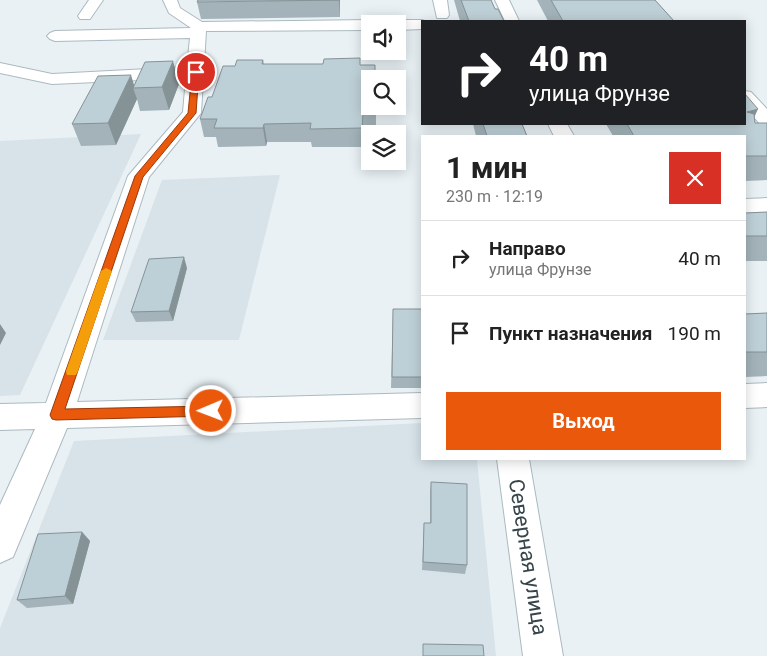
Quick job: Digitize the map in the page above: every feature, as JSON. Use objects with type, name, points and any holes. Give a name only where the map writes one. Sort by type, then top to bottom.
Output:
[{"type":"street","points":[[85,16],[96,0]]},
{"type":"street","points":[[170,0],[174,10],[198,30]]},
{"type":"street","points":[[440,0],[442,15]]},
{"type":"street","points":[[502,0],[512,20]]},
{"type":"street","points":[[55,36],[361,25]]},
{"type":"street","points":[[406,25],[421,25]]},
{"type":"street","points":[[0,545],[56,415],[139,176],[192,113],[198,30]]},
{"type":"street","points":[[0,68],[52,80],[196,72]]},
{"type":"street","points":[[746,97],[767,120]]},
{"type":"street","points":[[746,206],[767,205]]},
{"type":"street","points":[[746,396],[767,395]]},
{"type":"street","points":[[0,416],[421,406]]},
{"type":"street","name":"Северная улица","points":[[513,460],[543,656]]},
{"type":"shaded area","points":[[141,134],[20,395],[0,396],[0,141]]},
{"type":"shaded area","points":[[280,175],[239,340],[103,340],[162,180]]},
{"type":"shaded area","points":[[421,423],[421,460],[477,460],[496,656],[0,656],[0,628],[74,441]]},
{"type":"building","points":[[198,0],[339,0],[197,2]]},
{"type":"building","points":[[461,0],[491,0],[504,20],[469,20]]},
{"type":"building","points":[[551,0],[655,0],[673,20],[562,20]]},
{"type":"building","points":[[360,58],[360,65],[375,65],[375,70],[361,70],[361,115],[363,115],[361,128],[310,129],[311,123],[264,124],[263,128],[214,128],[217,119],[200,119],[208,97],[212,97],[223,66],[235,66],[237,60],[263,60],[262,64],[323,64],[324,59]]},
{"type":"building","points":[[173,61],[162,87],[133,88],[145,62]]},
{"type":"building","points":[[131,75],[108,123],[72,124],[98,76]]},
{"type":"building","points":[[746,95],[758,109],[747,112],[754,114],[755,123],[767,123],[767,156],[746,156],[746,135],[633,135],[628,125],[746,125]]},
{"type":"building","points":[[483,125],[522,125],[527,135],[487,135]]},
{"type":"building","points":[[767,212],[767,236],[746,236],[746,213]]},
{"type":"building","points":[[184,257],[169,311],[131,312],[149,259]]},
{"type":"building","points":[[393,309],[421,309],[421,377],[392,377]]},
{"type":"building","points":[[767,313],[767,352],[746,352],[746,314]]},
{"type":"building","points":[[431,482],[467,484],[467,565],[423,562],[424,523],[431,523]]},
{"type":"building","points":[[82,532],[65,596],[17,600],[38,534]]},
{"type":"building","points":[[423,644],[483,645],[484,656],[423,656]]},
{"type":"slow traffic","points":[[72,371],[106,271]]},
{"type":"route","points":[[196,72],[192,113],[139,176],[56,415],[211,411]]}]
